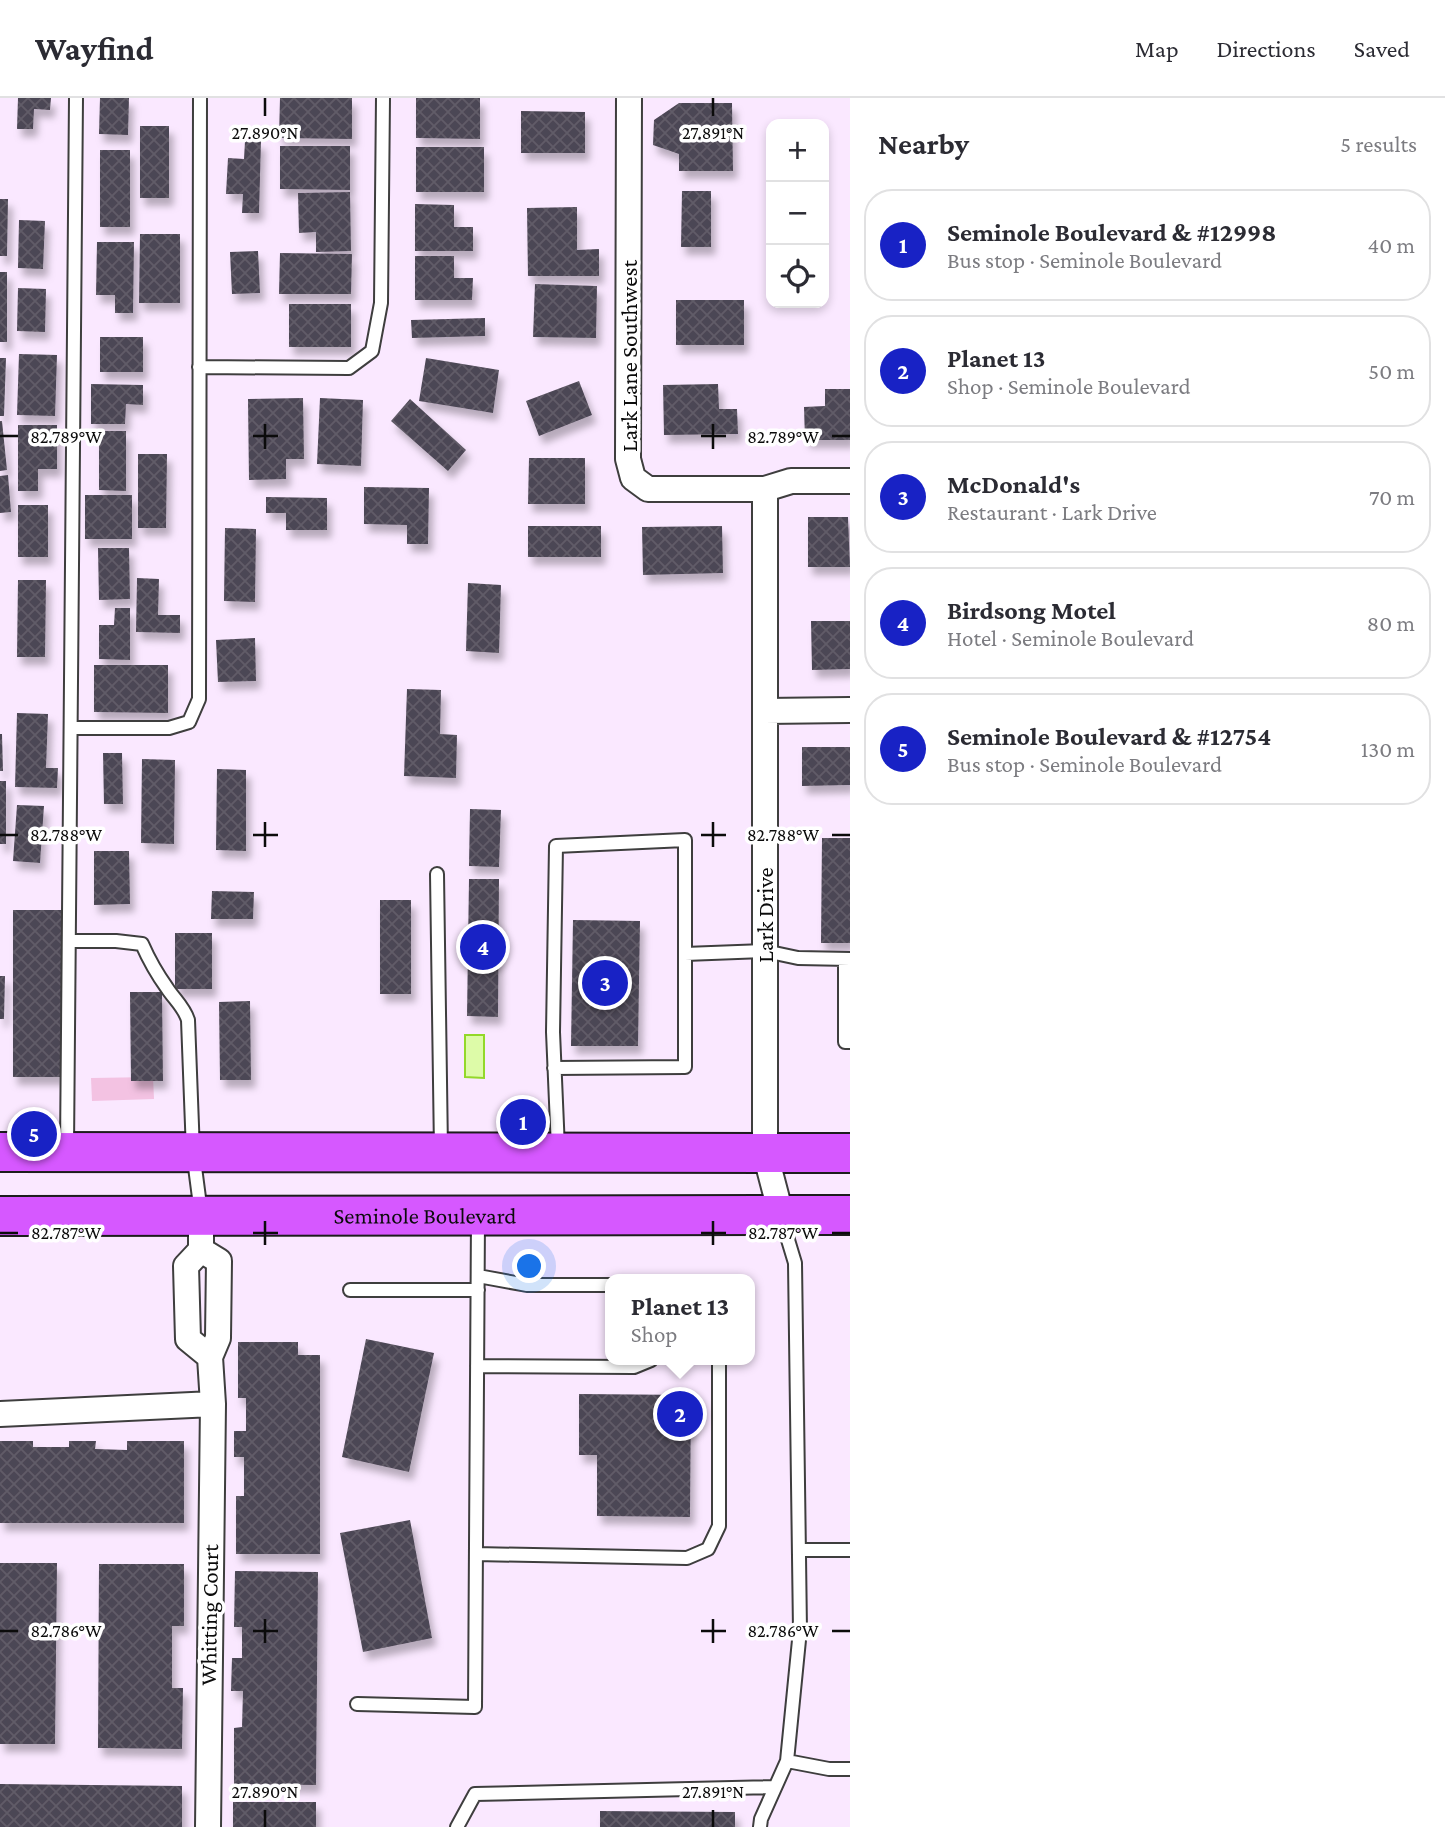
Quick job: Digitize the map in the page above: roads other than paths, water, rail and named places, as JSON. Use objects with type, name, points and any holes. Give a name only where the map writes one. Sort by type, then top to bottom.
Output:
[{"type":"main road","points":[[0,1152],[850,1153]]},
{"type":"main road","name":"Seminole Boulevard","points":[[0,1216],[201,1233],[478,1214],[850,1215]]},
{"type":"street","name":"Lark Lane Southwest","points":[[629,98],[628,459],[633,478],[648,489],[765,489]]},
{"type":"street","points":[[765,489],[791,481],[850,481]]},
{"type":"street","name":"Lark Drive","points":[[765,489],[765,1153],[781,1214]]},
{"type":"street","points":[[765,711],[850,710]]},
{"type":"street","points":[[201,1233],[186,1266],[188,1339],[210,1357]]},
{"type":"street","name":"Whitting Court","points":[[201,1233],[219,1261],[218,1338],[210,1357],[213,1404],[208,1827]]},
{"type":"street","points":[[187,1323],[219,1322]]},
{"type":"street","points":[[0,1414],[213,1404]]},
{"type":"lane","points":[[67,1152],[76,98]]},
{"type":"lane","points":[[71,727],[169,727],[189,722],[199,699],[200,98]]},
{"type":"lane","points":[[199,367],[349,368],[372,351],[381,303],[383,98]]},
{"type":"lane","points":[[554,1068],[685,1067],[685,840],[556,846],[554,1068],[558,1153]]},
{"type":"lane","points":[[436,874],[441,1153]]},
{"type":"lane","points":[[69,941],[116,940],[142,944],[154,970],[185,1010],[188,1020],[193,1152],[201,1233]]},
{"type":"lane","points":[[685,954],[765,951],[798,958],[847,959],[845,1042],[850,1042]]},
{"type":"lane","points":[[357,1704],[475,1707],[478,1214]]},
{"type":"lane","points":[[760,1827],[761,1819],[787,1761],[800,1630],[796,1263],[781,1214]]},
{"type":"lane","points":[[351,1290],[478,1283],[605,1285]]},
{"type":"lane","points":[[477,1366],[639,1365]]},
{"type":"lane","points":[[476,1555],[687,1558],[708,1549],[719,1526],[719,1365]]},
{"type":"lane","points":[[800,1550],[850,1550]]},
{"type":"lane","points":[[787,1761],[829,1769],[850,1769]]},
{"type":"lane","points":[[457,1827],[475,1794],[775,1787]]},
{"type":"place","name":"Birdsong Motel","points":[[483,947]]},
{"type":"place","name":"McDonald's","points":[[605,983]]},
{"type":"place","name":"Seminole Boulevard & #12998","points":[[523,1122]]},
{"type":"place","name":"Seminole Boulevard & #12754","points":[[34,1134]]},
{"type":"place","name":"Planet 13","points":[[680,1414]]}]
